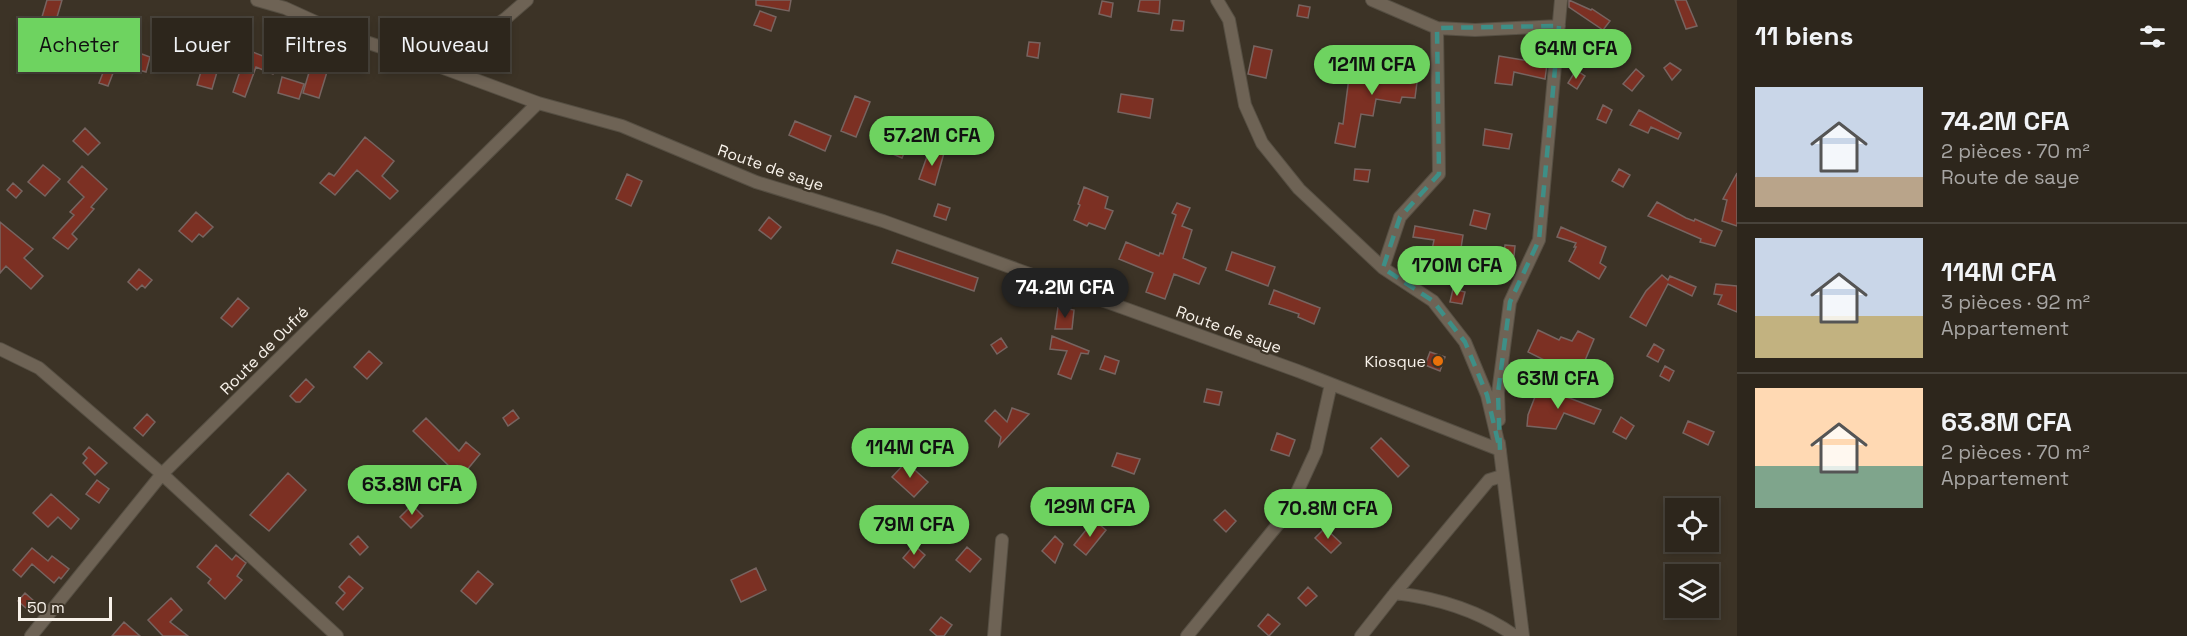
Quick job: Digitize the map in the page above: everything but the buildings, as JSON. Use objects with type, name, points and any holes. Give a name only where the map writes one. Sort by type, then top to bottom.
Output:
[{"type":"street","name":"Route de saye","points":[[257,0],[285,8],[342,34],[380,47]]},
{"type":"street","points":[[506,18],[527,0]]},
{"type":"street","points":[[1217,0],[1229,20],[1245,105],[1262,143],[1299,189],[1383,268],[1433,301],[1465,342],[1488,395],[1500,450]]},
{"type":"street","points":[[1372,0],[1437,28],[1475,30],[1559,26]]},
{"type":"street","points":[[1522,636],[1502,476],[1498,393],[1510,302],[1539,240],[1561,0]]},
{"type":"street","points":[[1383,268],[1400,217],[1439,174],[1437,28]]},
{"type":"street","name":"Route de saye","points":[[454,72],[538,103],[622,126],[756,182],[883,221],[1331,384],[1500,450]]},
{"type":"street","name":"Route de Oufré","points":[[31,636],[162,474],[538,103]]},
{"type":"street","points":[[0,349],[39,368],[162,474],[337,636]]},
{"type":"street","points":[[1187,636],[1288,512],[1316,451],[1331,384]]},
{"type":"street","points":[[1361,636],[1489,480],[1502,476]]},
{"type":"street","points":[[994,636],[1002,540]]},
{"type":"street","points":[[1395,593],[1423,596],[1467,610],[1515,636]]},
{"type":"highlighted area","points":[[1559,26],[1539,240],[1510,302],[1498,393],[1500,450],[1487,395],[1465,342],[1433,301],[1383,268],[1400,217],[1439,174],[1437,28]]},
{"type":"place","name":"Kiosque","points":[[1438,361]]}]
